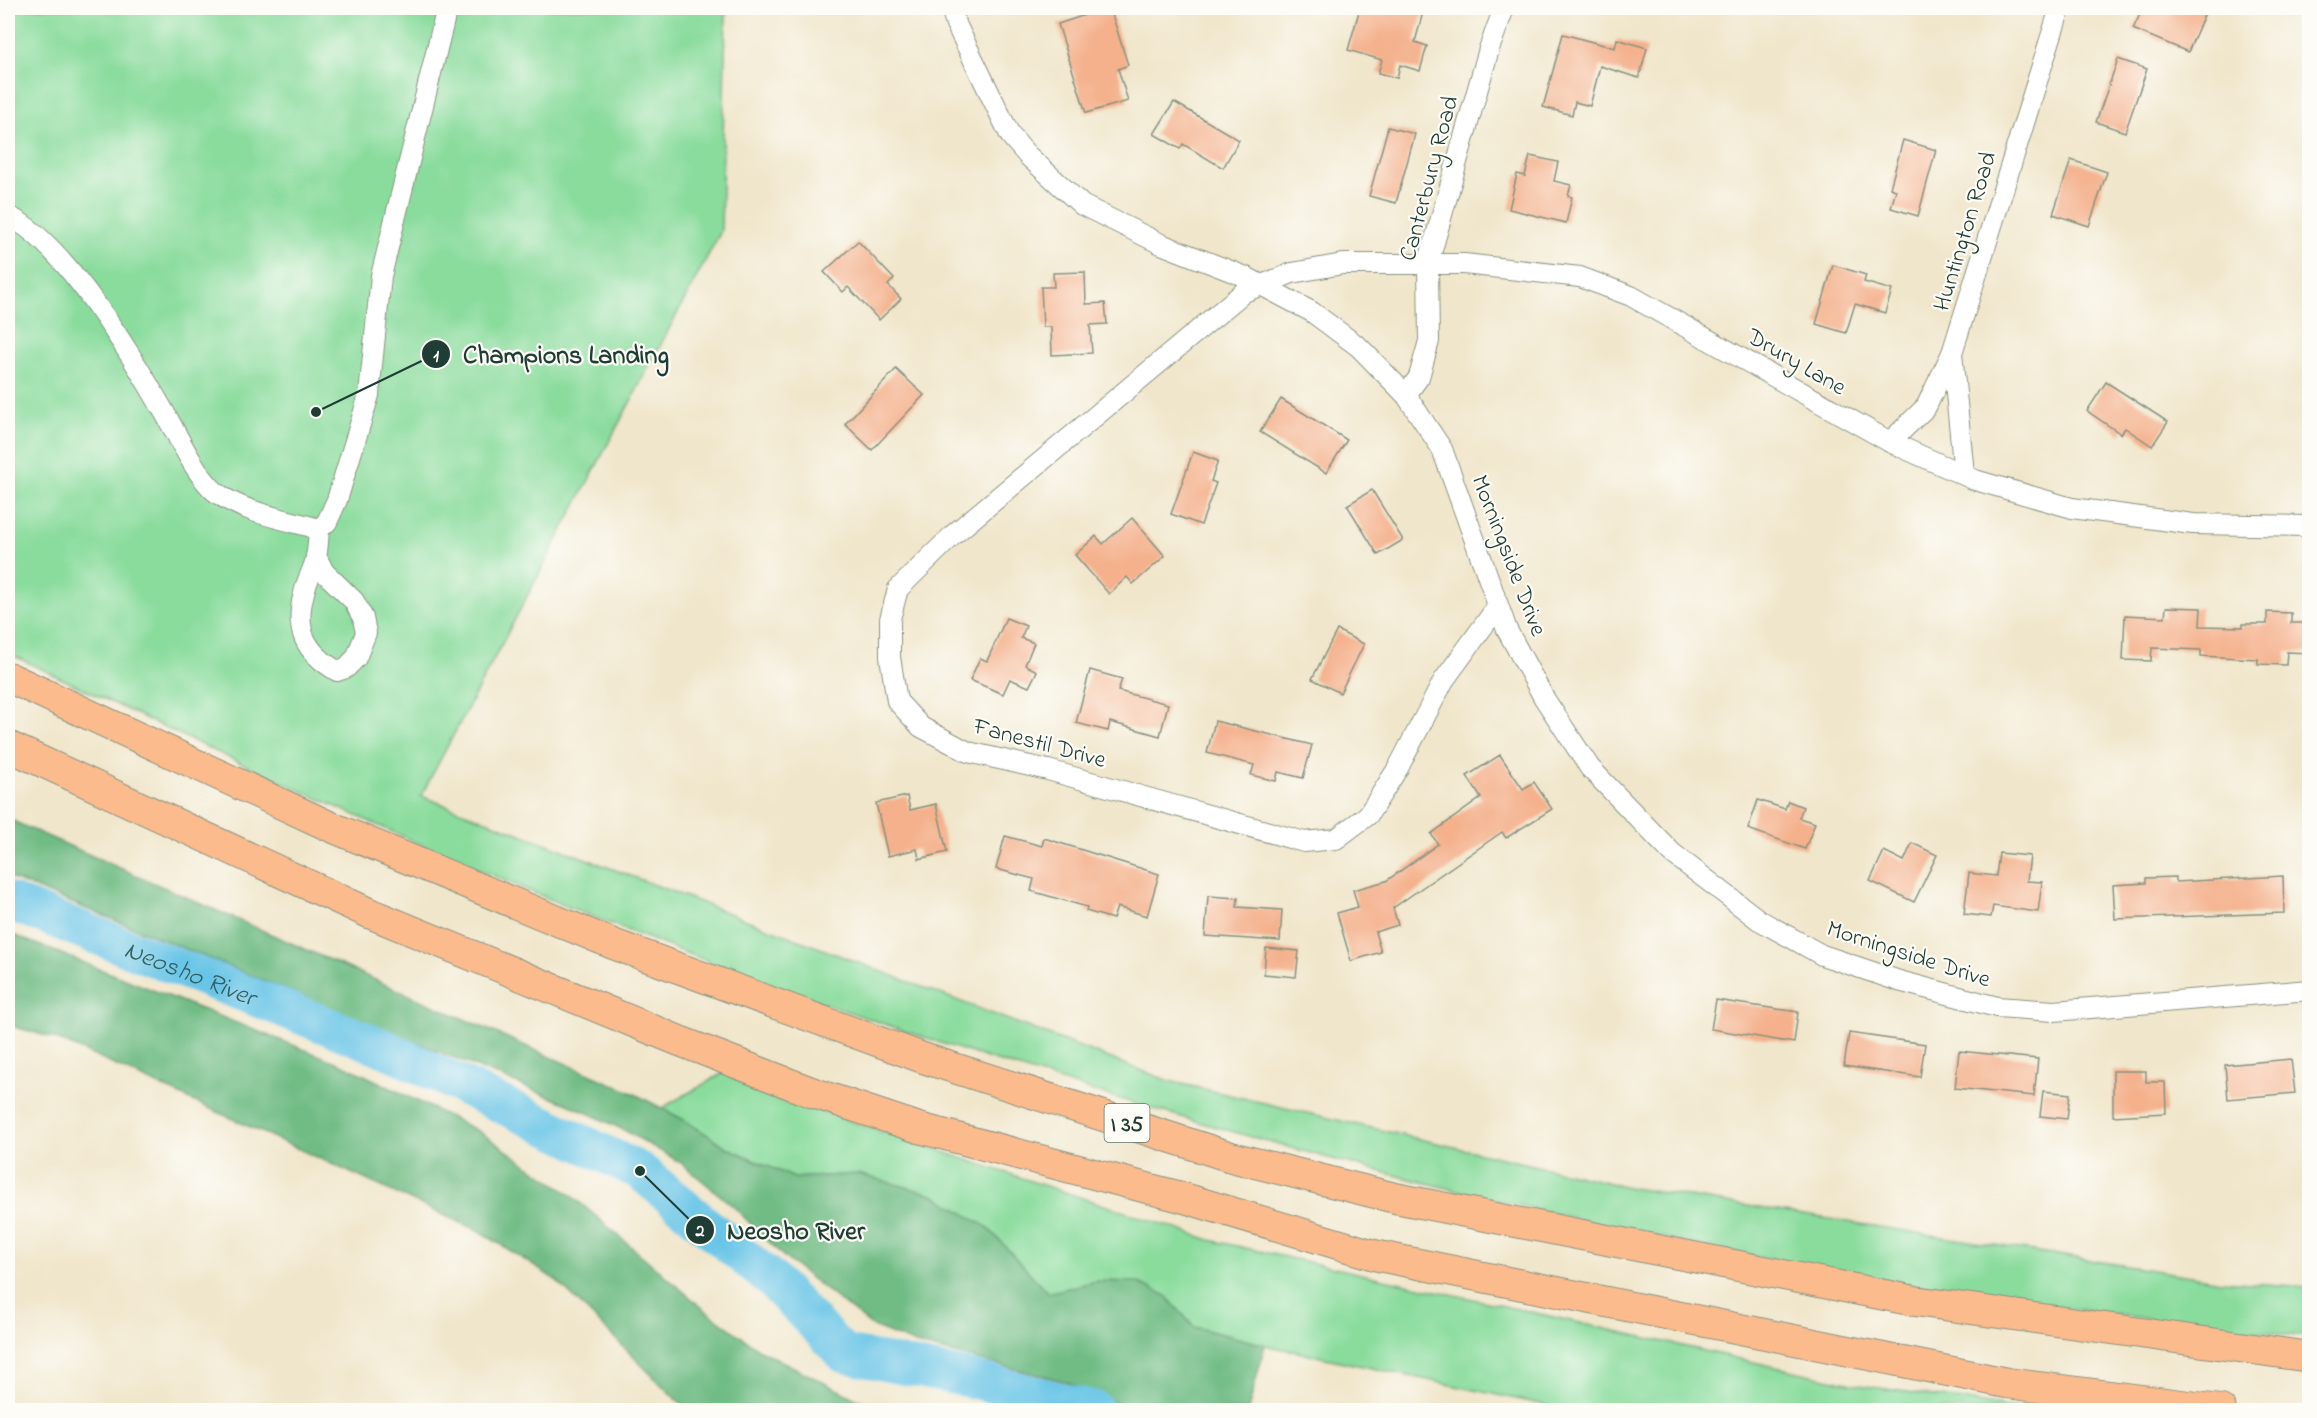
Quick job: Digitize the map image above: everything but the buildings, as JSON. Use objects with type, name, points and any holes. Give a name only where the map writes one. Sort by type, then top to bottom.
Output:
[{"type":"highway","name":"I 35","points":[[8,677],[329,826],[613,944],[923,1058],[1231,1156],[1395,1198],[1915,1301],[2310,1357]]},
{"type":"highway","name":"I 35","points":[[8,746],[369,913],[688,1044],[811,1092],[919,1128],[1180,1197],[1374,1255],[2007,1383],[2221,1410]]},
{"type":"street","points":[[316,556],[324,572],[354,601],[363,618],[366,633],[356,658],[346,668],[337,671],[322,662],[305,642],[298,620],[304,592],[316,556],[319,530],[327,522],[337,500],[369,395],[381,276],[447,8]]},
{"type":"street","name":"Morningside Drive","points":[[951,8],[956,24],[1010,135],[1027,155],[1082,205],[1161,244],[1261,285],[1312,312],[1359,347],[1406,395],[1442,449],[1507,630],[1544,698],[1590,768],[1672,853],[1759,920],[1822,955],[1899,981],[1997,1007],[2054,1011],[2310,990]]},
{"type":"street","name":"Canterbury Road","points":[[1406,395],[1419,377],[1429,341],[1428,264],[1489,49],[1504,8]]},
{"type":"street","name":"Huntington Road","points":[[1964,474],[1952,353],[2060,8]]},
{"type":"street","points":[[8,216],[41,239],[86,291],[142,372],[189,456],[215,492],[242,508],[319,530]]},
{"type":"street","name":"Drury Lane","points":[[1261,285],[1292,273],[1342,264],[1464,264],[1580,277],[1631,296],[1890,442],[1975,480],[2072,508],[2193,524],[2310,526]]},
{"type":"street","name":"Fanestil Drive","points":[[1261,285],[1244,292],[971,520],[898,590],[890,619],[890,657],[897,701],[921,728],[968,752],[1048,770],[1304,842],[1336,839],[1368,815],[1398,768],[1444,680],[1498,606]]},
{"type":"street","points":[[1890,442],[1926,407],[1952,353]]},
{"type":"green space","points":[[8,8],[726,8],[721,231],[421,796],[1169,1081],[1632,1188],[2222,1281],[2309,1287],[2309,1337],[2014,1301],[1757,1257],[1544,1211],[1402,1177],[1086,1089],[775,986],[571,908],[358,817],[8,653]]},
{"type":"green space","points":[[8,819],[635,1094],[684,1120],[728,1148],[794,1178],[858,1174],[932,1194],[987,1227],[1048,1293],[1097,1281],[1137,1282],[1165,1295],[1194,1327],[1265,1345],[1248,1410],[1128,1410],[1120,1404],[1067,1382],[916,1344],[873,1327],[784,1257],[734,1207],[680,1162],[624,1130],[575,1107],[8,877]]},
{"type":"green space","points":[[8,933],[346,1066],[480,1132],[571,1195],[705,1310],[758,1349],[856,1399],[893,1410],[687,1410],[556,1280],[481,1232],[57,1039],[8,1025]]},
{"type":"green space","points":[[723,1073],[834,1116],[1210,1240],[1852,1384],[2029,1410],[1567,1410],[1265,1345],[1194,1327],[1165,1295],[1097,1281],[1048,1293],[987,1227],[858,1174],[794,1178],[728,1148],[662,1108]]},
{"type":"waterway","name":"Neosho River","points":[[8,901],[384,1048],[640,1171],[772,1280],[844,1354],[976,1380],[1095,1410]]},
{"type":"place","name":"Champions Landing","points":[[316,412]]},
{"type":"place","name":"Neosho River","points":[[640,1171]]}]
